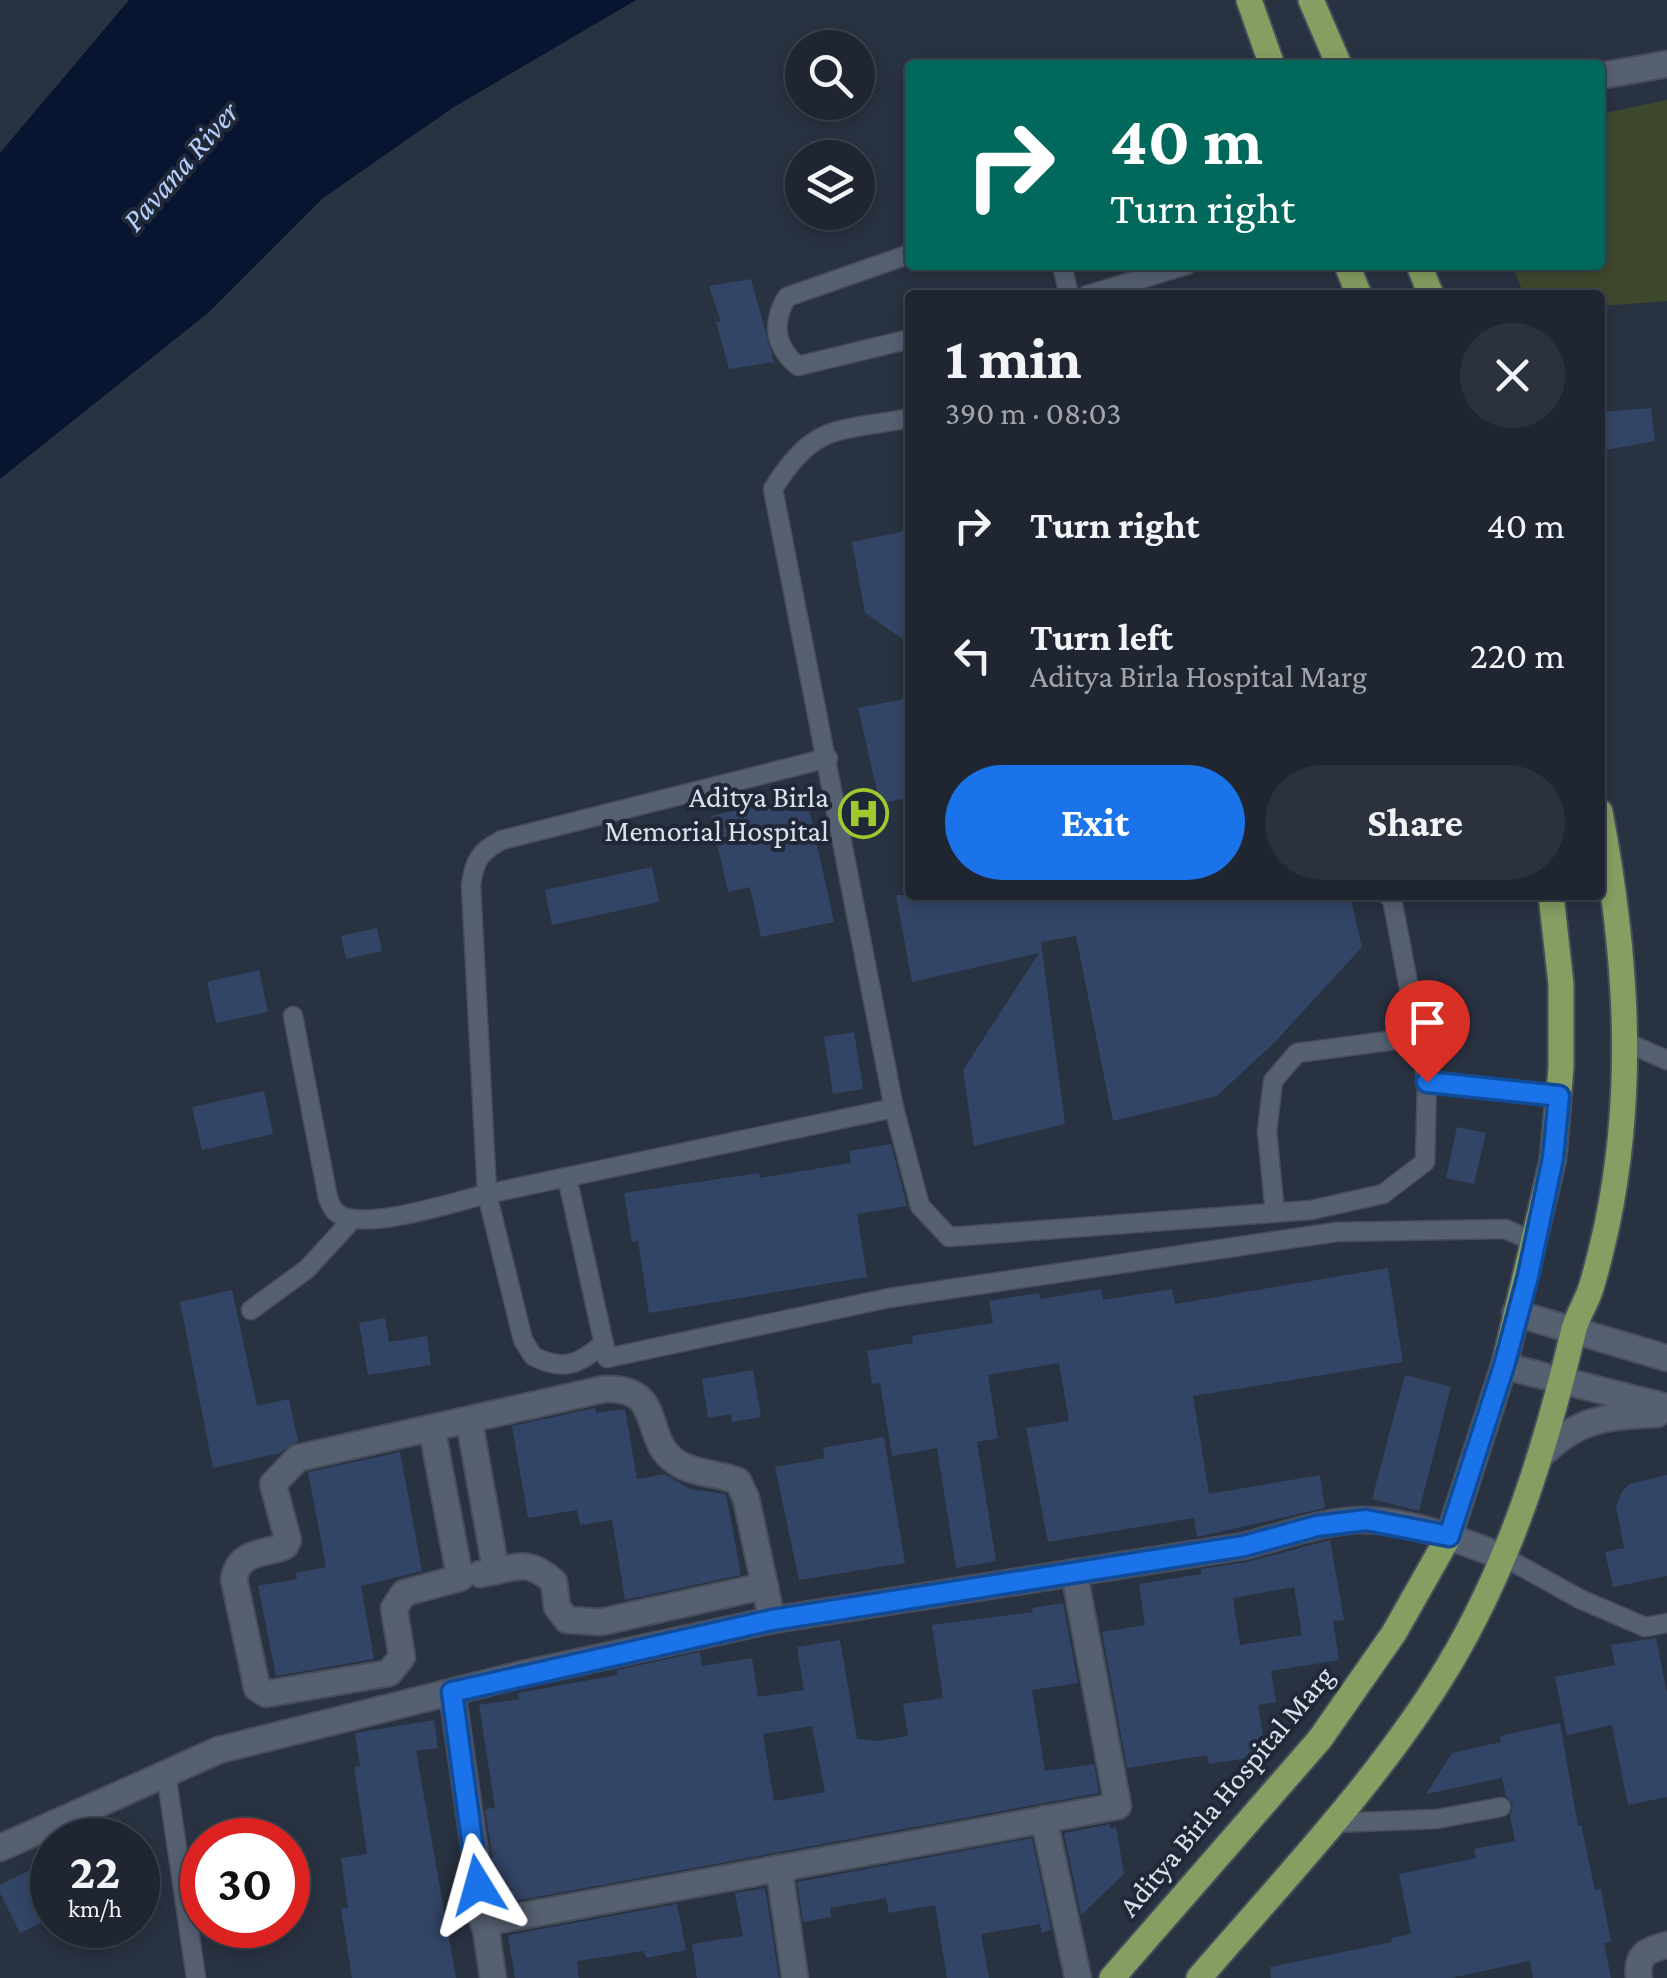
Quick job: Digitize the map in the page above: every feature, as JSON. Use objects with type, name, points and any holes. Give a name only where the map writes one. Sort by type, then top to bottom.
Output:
[{"type":"main road","points":[[1249,0],[1270,60]]},
{"type":"main road","points":[[1311,0],[1337,60]]},
{"type":"main road","points":[[1199,1978],[1371,1778],[1448,1667],[1506,1558],[1540,1458],[1574,1327],[1589,1293],[1607,1226],[1616,1166],[1625,980],[1605,839]]},
{"type":"main road","name":"Aditya Birla Hospital Marg","points":[[1112,1978],[1320,1740],[1394,1633],[1449,1536],[1504,1366],[1553,1158],[1559,1096],[1560,984],[1552,900]]},
{"type":"street","points":[[1605,75],[1667,64]]},
{"type":"street","points":[[1515,1313],[1574,1327],[1667,1358]]},
{"type":"street","points":[[1504,1366],[1667,1410]]},
{"type":"street","points":[[764,1586],[601,1622],[580,1622],[566,1620],[557,1607],[554,1582],[542,1570],[526,1563],[404,1594],[394,1608],[402,1658],[390,1673],[266,1694],[257,1688],[234,1578],[236,1566],[244,1556],[285,1546],[288,1540],[272,1484],[298,1458],[622,1388],[640,1396],[666,1453],[676,1463],[738,1481],[746,1498],[772,1620]]},
{"type":"street","points":[[1540,1458],[1579,1424],[1667,1410]]},
{"type":"street","points":[[469,1420],[496,1571]]},
{"type":"street","points":[[432,1429],[460,1578]]},
{"type":"street","points":[[0,1848],[219,1750],[452,1692],[772,1620],[1244,1546],[1317,1526],[1366,1520],[1449,1536],[1506,1558]]},
{"type":"street","points":[[483,1923],[1118,1806],[1074,1572]]},
{"type":"street","points":[[452,1692],[493,1978]]},
{"type":"street","points":[[1044,1820],[1078,1978]]},
{"type":"street","points":[[778,1868],[795,1978]]},
{"type":"street","points":[[1638,1978],[1638,1959],[1644,1952],[1667,1945]]},
{"type":"lane","points":[[905,256],[786,297],[778,312],[776,334],[783,353],[798,366],[905,340]]},
{"type":"lane","points":[[1104,290],[1170,270]]},
{"type":"lane","points":[[905,419],[818,436],[792,459],[773,489],[894,1108],[920,1206],[948,1237],[1311,1210],[1384,1194],[1424,1162],[1427,1082],[1392,900]]},
{"type":"lane","points":[[604,1343],[586,1360],[566,1367],[533,1356],[524,1340],[487,1194],[470,886],[473,866],[483,850],[502,840],[828,758]]},
{"type":"lane","points":[[293,1016],[328,1198],[336,1213],[352,1220],[372,1220],[894,1108]]},
{"type":"lane","points":[[1275,1213],[1267,1131],[1273,1081],[1296,1053],[1418,1037]]},
{"type":"lane","points":[[1625,1042],[1667,1060]]},
{"type":"lane","points":[[1427,1082],[1559,1096]]},
{"type":"lane","points":[[566,1177],[607,1358],[889,1298],[1336,1232],[1505,1229],[1535,1242]]},
{"type":"lane","points":[[250,1310],[307,1269],[352,1220]]},
{"type":"lane","points":[[1506,1558],[1580,1599],[1645,1627],[1667,1624]]},
{"type":"lane","points":[[166,1774],[196,1978]]},
{"type":"lane","points":[[1333,1822],[1437,1819],[1500,1806]]},
{"type":"green space","points":[[1667,100],[1667,301],[1605,306],[1605,290],[1522,290],[1514,270],[1605,270],[1605,113]]},
{"type":"water","name":"Pavana River","points":[[129,0],[636,0],[454,107],[323,198],[208,313],[0,479],[0,153]]},
{"type":"building","points":[[751,279],[774,362],[729,369],[716,322],[721,321],[709,286]]},
{"type":"building","points":[[1651,408],[1655,441],[1605,450],[1605,412]]},
{"type":"building","points":[[905,531],[905,641],[865,613],[852,542]]},
{"type":"building","points":[[905,699],[905,798],[880,804],[858,708]]},
{"type":"building","points":[[806,795],[834,922],[761,937],[750,887],[728,892],[711,816]]},
{"type":"building","points":[[652,867],[659,902],[552,925],[545,890]]},
{"type":"building","points":[[896,895],[905,895],[905,900],[1351,900],[1362,947],[1274,1043],[1217,1096],[1113,1121],[1076,936],[1041,942],[1065,1124],[974,1146],[963,1070],[1039,953],[912,982]]},
{"type":"building","points":[[377,928],[382,951],[346,959],[341,936]]},
{"type":"building","points":[[259,970],[268,1012],[216,1023],[207,982]]},
{"type":"building","points":[[854,1032],[863,1089],[833,1094],[824,1037]]},
{"type":"building","points":[[264,1091],[273,1134],[202,1150],[192,1107]]},
{"type":"building","points":[[1457,1127],[1486,1133],[1474,1184],[1446,1178]]},
{"type":"building","points":[[891,1144],[907,1206],[857,1214],[867,1277],[649,1313],[638,1241],[632,1242],[624,1193],[851,1163],[849,1151]]},
{"type":"building","points":[[1388,1268],[1403,1362],[1193,1396],[1209,1494],[1320,1475],[1325,1508],[1197,1537],[1194,1518],[1048,1542],[1026,1428],[1069,1421],[1059,1363],[988,1375],[998,1438],[977,1442],[996,1561],[956,1568],[937,1448],[892,1456],[880,1383],[872,1384],[867,1351],[913,1343],[912,1336],[993,1323],[989,1301],[1039,1293],[1040,1299],[1101,1289],[1103,1300],[1172,1289],[1175,1304]]},
{"type":"building","points":[[232,1290],[257,1406],[289,1399],[298,1441],[280,1453],[213,1468],[180,1302]]},
{"type":"building","points":[[385,1318],[389,1342],[427,1336],[431,1365],[368,1375],[359,1323]]},
{"type":"building","points":[[753,1370],[761,1417],[732,1422],[731,1414],[708,1418],[702,1379]]},
{"type":"building","points":[[1405,1375],[1451,1387],[1419,1511],[1372,1499]]},
{"type":"building","points":[[595,1408],[596,1413],[625,1409],[637,1479],[665,1474],[690,1489],[726,1494],[741,1575],[625,1600],[612,1520],[580,1525],[577,1510],[528,1518],[512,1426]]},
{"type":"building","points":[[884,1437],[905,1563],[799,1580],[775,1467],[825,1458],[823,1448]]},
{"type":"building","points":[[400,1452],[422,1571],[361,1586],[374,1659],[276,1676],[258,1586],[297,1579],[296,1573],[326,1567],[308,1472]]},
{"type":"building","points":[[1667,1475],[1667,1576],[1613,1587],[1605,1552],[1624,1548],[1616,1506],[1622,1492],[1629,1484]]},
{"type":"building","points":[[1330,1540],[1344,1620],[1333,1621],[1339,1660],[1271,1671],[1276,1702],[1258,1705],[1266,1755],[1209,1764],[1207,1755],[1127,1768],[1102,1632],[1145,1625],[1139,1584]],"holes":[[[1294,1587],[1302,1635],[1240,1645],[1233,1598]]]},
{"type":"building","points":[[1063,1603],[1078,1683],[1032,1690],[1045,1771],[1094,1764],[1099,1793],[499,1904],[485,1809],[495,1808],[479,1705],[519,1699],[518,1693],[617,1675],[617,1670],[700,1652],[702,1666],[752,1658],[758,1697],[804,1690],[797,1647],[840,1640],[857,1739],[878,1741],[908,1736],[903,1704],[943,1698],[932,1625],[1033,1612],[1032,1608]],"holes":[[[812,1726],[825,1792],[774,1801],[763,1734]]]},
{"type":"building","points":[[1656,1638],[1667,1693],[1667,1797],[1628,1805],[1612,1725],[1567,1735],[1555,1677],[1615,1665],[1611,1645]]},
{"type":"building","points":[[434,1720],[438,1748],[416,1751],[456,1978],[352,1978],[341,1909],[348,1908],[341,1858],[367,1854],[354,1767],[360,1766],[355,1733]]},
{"type":"building","points":[[1560,1723],[1578,1826],[1581,1825],[1595,1890],[1601,1889],[1611,1942],[1604,1943],[1611,1978],[1533,1978],[1530,1961],[1451,1978],[1271,1978],[1270,1967],[1392,1942],[1391,1938],[1411,1934],[1399,1874],[1476,1858],[1474,1849],[1515,1841],[1510,1816],[1513,1804],[1506,1796],[1502,1778],[1426,1794],[1452,1753],[1501,1742],[1500,1736]]},
{"type":"building","points":[[1110,1824],[1110,1828],[1116,1827],[1124,1874],[1081,1915],[1064,1833]]},
{"type":"building","points":[[1032,1838],[1051,1929],[1042,1933],[1040,1924],[981,1934],[989,1978],[947,1978],[935,1905],[889,1913],[886,1898],[830,1908],[831,1917],[803,1922],[797,1882]]},
{"type":"building","points":[[30,1870],[30,1928],[20,1933],[0,1893],[0,1885]]},
{"type":"building","points":[[765,1888],[779,1978],[697,1978],[692,1944],[743,1936],[735,1893]]},
{"type":"building","points":[[677,1904],[686,1950],[646,1958],[644,1951],[577,1961],[579,1978],[515,1978],[508,1935]]},
{"type":"place","name":"Aditya Birla Memorial Hospital","points":[[864,814]]},
{"type":"route","points":[[478,1885],[452,1692],[772,1620],[1244,1546],[1317,1526],[1366,1520],[1449,1536],[1504,1366],[1515,1313],[1528,1276],[1553,1158],[1559,1096],[1427,1082]]}]
